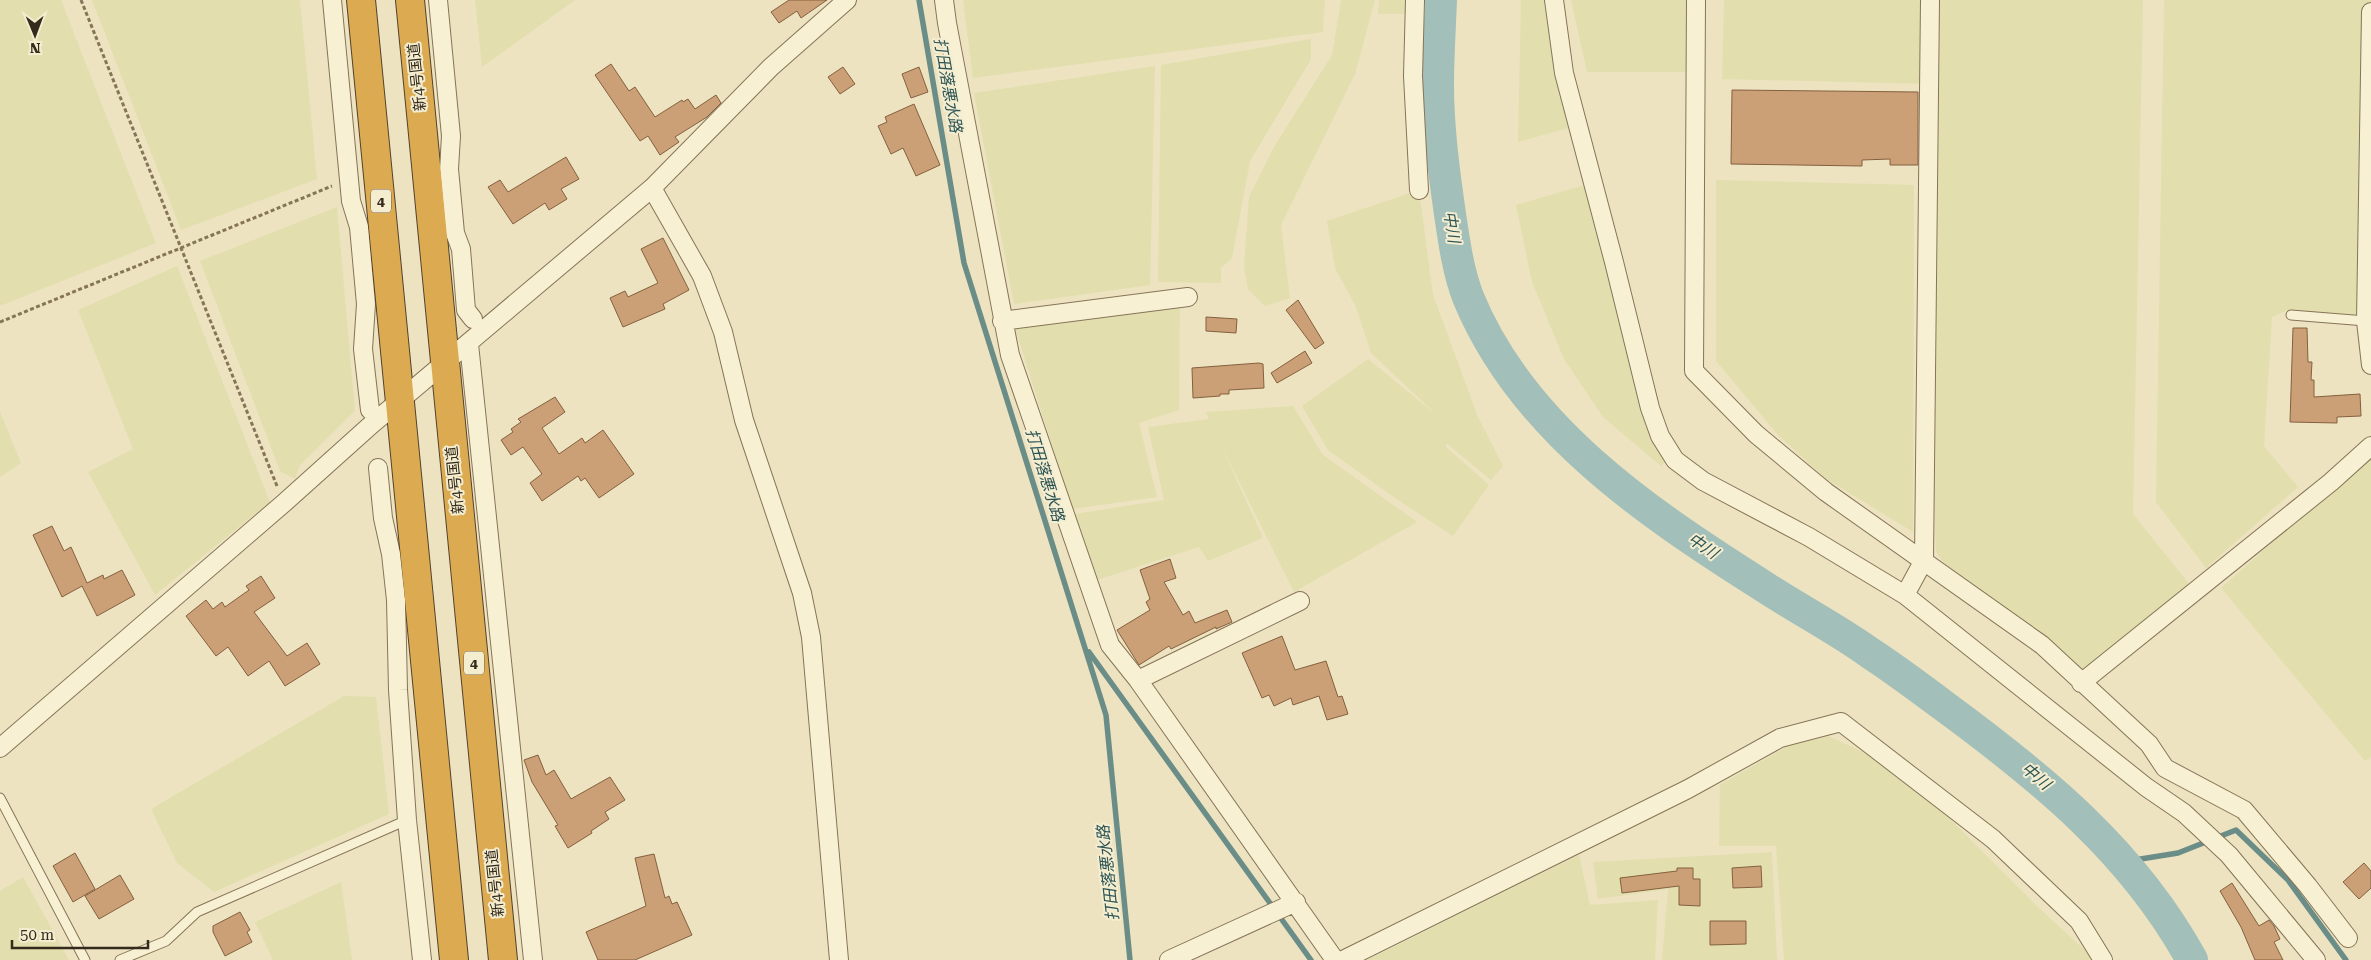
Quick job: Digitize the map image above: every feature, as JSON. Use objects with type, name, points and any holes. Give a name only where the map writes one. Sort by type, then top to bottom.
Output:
[{"type":"highway","name":"4","points":[[361,0],[375,266],[400,401],[406,578],[454,960]]},
{"type":"highway","name":"新4号国道","points":[[410,0],[442,206],[444,365],[503,960]]},
{"type":"street","points":[[332,0],[351,201],[359,227],[375,266],[366,304],[363,349],[370,410]]},
{"type":"street","points":[[438,0],[451,136],[449,169],[442,206],[461,249],[466,310],[473,318]]},
{"type":"street","points":[[0,748],[400,401],[652,188],[771,67],[847,0]]},
{"type":"street","points":[[944,0],[946,23],[1010,355],[1110,645],[1138,680],[1335,960]]},
{"type":"street","points":[[1415,0],[1413,76],[1419,190]]},
{"type":"street","points":[[1554,0],[1564,73],[1650,408],[1660,436],[1675,460],[1703,481],[1809,537],[1905,595],[2146,787],[2184,813],[2229,855],[2316,960]]},
{"type":"street","points":[[1696,0],[1694,371],[1756,434],[1826,492],[2042,645],[2149,744],[2165,768],[2244,810],[2308,886],[2348,938]]},
{"type":"street","points":[[1905,595],[1924,560],[1930,0]]},
{"type":"street","points":[[2371,12],[2366,321],[2371,365]]},
{"type":"street","points":[[652,188],[702,276],[723,332],[744,420],[802,592],[811,637],[840,960]]},
{"type":"street","points":[[1002,321],[1188,297]]},
{"type":"street","points":[[469,344],[533,960]]},
{"type":"street","points":[[2081,683],[2331,482],[2371,446]]},
{"type":"street","points":[[378,468],[383,518],[391,554],[406,578],[398,690],[407,820],[422,960]]},
{"type":"street","points":[[1138,680],[1300,601]]},
{"type":"street","points":[[1343,960],[1679,794],[1780,738],[1841,722],[1993,839],[2079,921],[2103,960]]},
{"type":"street","points":[[1169,960],[1296,902]]},
{"type":"lane","points":[[2291,315],[2366,321]]},
{"type":"lane","points":[[0,798],[85,960]]},
{"type":"lane","points":[[120,960],[166,941],[197,912],[407,820]]},
{"type":"path","points":[[81,0],[284,503]]},
{"type":"path","points":[[0,322],[181,246],[349,179]]},
{"type":"shaded area","points":[[0,0],[61,0],[156,243],[0,306]]},
{"type":"shaded area","points":[[92,0],[300,0],[317,179],[181,230]]},
{"type":"shaded area","points":[[475,0],[575,0],[482,67]]},
{"type":"shaded area","points":[[963,0],[1325,0],[1323,32],[973,78]]},
{"type":"shaded area","points":[[1341,0],[1375,0],[1355,74],[1281,225],[1290,298],[1265,306],[1248,289],[1244,267],[1249,197],[1274,147],[1332,55]]},
{"type":"shaded area","points":[[1379,0],[1412,0],[1411,14],[1378,14]]},
{"type":"shaded area","points":[[1521,0],[1547,0],[1572,127],[1518,142]]},
{"type":"shaded area","points":[[1571,0],[1686,0],[1686,72],[1587,72]]},
{"type":"shaded area","points":[[1724,0],[1930,0],[1929,84],[1722,79]]},
{"type":"shaded area","points":[[1940,0],[2143,0],[2133,514],[2190,585],[2088,670],[2073,667],[2048,642],[1943,562],[1936,552],[1934,488]]},
{"type":"shaded area","points":[[2164,0],[2371,0],[2371,62],[2360,315],[2288,310],[2272,317],[2264,446],[2298,487],[2206,568],[2156,502]]},
{"type":"shaded area","points":[[1311,39],[1311,59],[1250,161],[1232,258],[1221,268],[1221,283],[1158,282],[1161,65]]},
{"type":"shaded area","points":[[1155,66],[1150,285],[1014,304],[974,93]]},
{"type":"shaded area","points":[[1716,180],[1914,185],[1913,532],[1825,478],[1778,435],[1716,361]]},
{"type":"shaded area","points":[[1588,184],[1668,459],[1661,466],[1603,417],[1564,359],[1532,282],[1516,205]]},
{"type":"shaded area","points":[[1419,190],[1433,295],[1478,417],[1503,466],[1491,480],[1446,443],[1446,447],[1489,485],[1453,536],[1398,500],[1328,450],[1302,406],[1368,359],[1439,417],[1371,353],[1356,307],[1335,268],[1327,221]]},
{"type":"shaded area","points":[[337,207],[355,411],[300,465],[295,479],[280,471],[200,261]]},
{"type":"shaded area","points":[[177,266],[270,502],[155,595],[88,472],[133,449],[78,310]]},
{"type":"shaded area","points":[[1180,304],[1179,410],[1139,423],[1157,497],[1072,509],[1014,325]]},
{"type":"shaded area","points":[[1293,406],[1323,455],[1417,522],[1294,592],[1219,441],[1263,538],[1208,561],[1199,547],[1097,580],[1075,514],[1164,500],[1148,427],[1209,419],[1206,412]]},
{"type":"shaded area","points":[[0,412],[21,463],[0,477]]},
{"type":"shaded area","points":[[2371,455],[2371,757],[2365,761],[2221,588]]},
{"type":"shaded area","points":[[344,696],[376,697],[389,814],[214,892],[177,863],[151,809]]},
{"type":"shaded area","points":[[1828,736],[1876,758],[1943,812],[2041,910],[2087,952],[2091,960],[1784,960],[1776,846],[1719,846],[1720,785],[1786,747]]},
{"type":"shaded area","points":[[1772,852],[1777,960],[1662,960],[1668,889],[1598,899],[1593,862]]},
{"type":"shaded area","points":[[1579,855],[1590,905],[1658,900],[1655,960],[1367,960]]},
{"type":"shaded area","points":[[23,877],[69,960],[0,960],[0,891]]},
{"type":"shaded area","points":[[341,882],[352,960],[273,960],[255,922]]},
{"type":"building","points":[[789,0],[827,0],[801,18],[797,11],[779,23],[771,12]]},
{"type":"building","points":[[611,64],[629,91],[635,87],[655,117],[682,100],[683,102],[688,99],[695,109],[716,95],[721,103],[707,117],[675,137],[679,142],[660,155],[648,136],[640,141],[595,75]]},
{"type":"building","points":[[843,67],[855,84],[840,94],[828,77]]},
{"type":"building","points":[[919,67],[928,92],[911,98],[902,74]]},
{"type":"building","points":[[1732,90],[1918,92],[1918,165],[1890,165],[1890,159],[1862,160],[1862,166],[1731,164]]},
{"type":"building","points":[[914,104],[940,165],[916,176],[903,148],[891,154],[878,126],[887,122],[885,117]]},
{"type":"building","points":[[566,157],[579,179],[561,189],[567,199],[549,210],[545,203],[513,224],[488,187],[500,180],[508,192]]},
{"type":"building","points":[[663,238],[689,290],[663,304],[665,309],[623,327],[610,298],[625,291],[628,297],[658,283],[641,249]]},
{"type":"building","points":[[1298,300],[1324,343],[1315,349],[1286,310]]},
{"type":"building","points":[[1206,317],[1237,319],[1236,333],[1206,331]]},
{"type":"building","points":[[2293,328],[2307,328],[2308,362],[2312,362],[2311,380],[2314,380],[2314,397],[2360,394],[2361,416],[2337,417],[2337,423],[2290,422]]},
{"type":"building","points":[[1305,351],[1312,363],[1277,383],[1271,373]]},
{"type":"building","points":[[1263,364],[1264,388],[1229,390],[1229,394],[1220,394],[1220,396],[1193,398],[1192,368]]},
{"type":"building","points":[[555,397],[565,412],[542,428],[559,454],[582,438],[585,443],[603,430],[634,474],[599,498],[585,478],[581,481],[578,476],[542,501],[530,483],[542,474],[523,447],[511,455],[501,440],[513,432],[511,429],[521,422],[518,419]]},
{"type":"building","points":[[52,526],[64,551],[71,547],[87,583],[103,575],[104,579],[122,570],[135,595],[97,616],[82,586],[62,597],[33,535]]},
{"type":"building","points":[[1170,559],[1176,578],[1164,582],[1183,615],[1189,611],[1195,623],[1227,610],[1232,622],[1216,629],[1216,627],[1171,649],[1169,646],[1139,665],[1117,630],[1150,610],[1146,602],[1150,599],[1140,570]]},
{"type":"building","points":[[261,576],[275,598],[254,612],[287,656],[307,643],[320,664],[285,686],[269,661],[248,676],[228,647],[216,656],[186,616],[206,600],[213,609],[222,602],[225,607],[249,590],[246,586]]},
{"type":"building","points":[[1282,636],[1295,670],[1326,661],[1338,697],[1342,696],[1348,714],[1327,720],[1319,696],[1293,705],[1291,698],[1274,706],[1269,695],[1262,698],[1242,653]]},
{"type":"building","points":[[538,755],[546,775],[554,770],[571,799],[610,777],[625,800],[605,812],[609,819],[591,831],[592,833],[568,848],[555,826],[558,825],[532,782],[524,760]]},
{"type":"building","points":[[75,853],[95,889],[73,902],[53,866]]},
{"type":"building","points":[[654,854],[665,898],[669,896],[672,904],[677,902],[692,935],[635,960],[598,960],[586,932],[646,906],[635,858]]},
{"type":"building","points":[[2364,863],[2371,871],[2371,888],[2359,899],[2343,882]]},
{"type":"building","points":[[1761,866],[1762,887],[1733,888],[1732,868]]},
{"type":"building","points":[[1677,868],[1693,868],[1693,879],[1700,879],[1700,906],[1679,905],[1679,886],[1622,893],[1620,878],[1677,871]]},
{"type":"building","points":[[120,875],[134,899],[99,919],[85,896]]},
{"type":"building","points":[[2232,883],[2259,926],[2269,920],[2274,926],[2280,939],[2274,942],[2283,960],[2255,960],[2241,927],[2220,891]]},
{"type":"building","points":[[240,912],[250,930],[247,932],[252,942],[225,956],[213,932],[213,926]]},
{"type":"building","points":[[1710,921],[1746,921],[1746,944],[1710,945]]},
{"type":"waterway","name":"打田落悪水路","points":[[919,0],[964,263],[1106,715],[1130,960]]},
{"type":"waterway","name":"中川","points":[[1441,0],[1438,101],[1442,150],[1457,256],[1468,297],[1491,344],[1520,386],[1553,426],[1591,462],[1631,495],[1673,527],[1889,666],[1980,733],[2050,790],[2083,820],[2142,885],[2168,921],[2192,960]]},
{"type":"waterway","points":[[1089,652],[1311,960]]},
{"type":"waterway","points":[[2122,862],[2178,853],[2236,830],[2288,880],[2346,960]]}]
